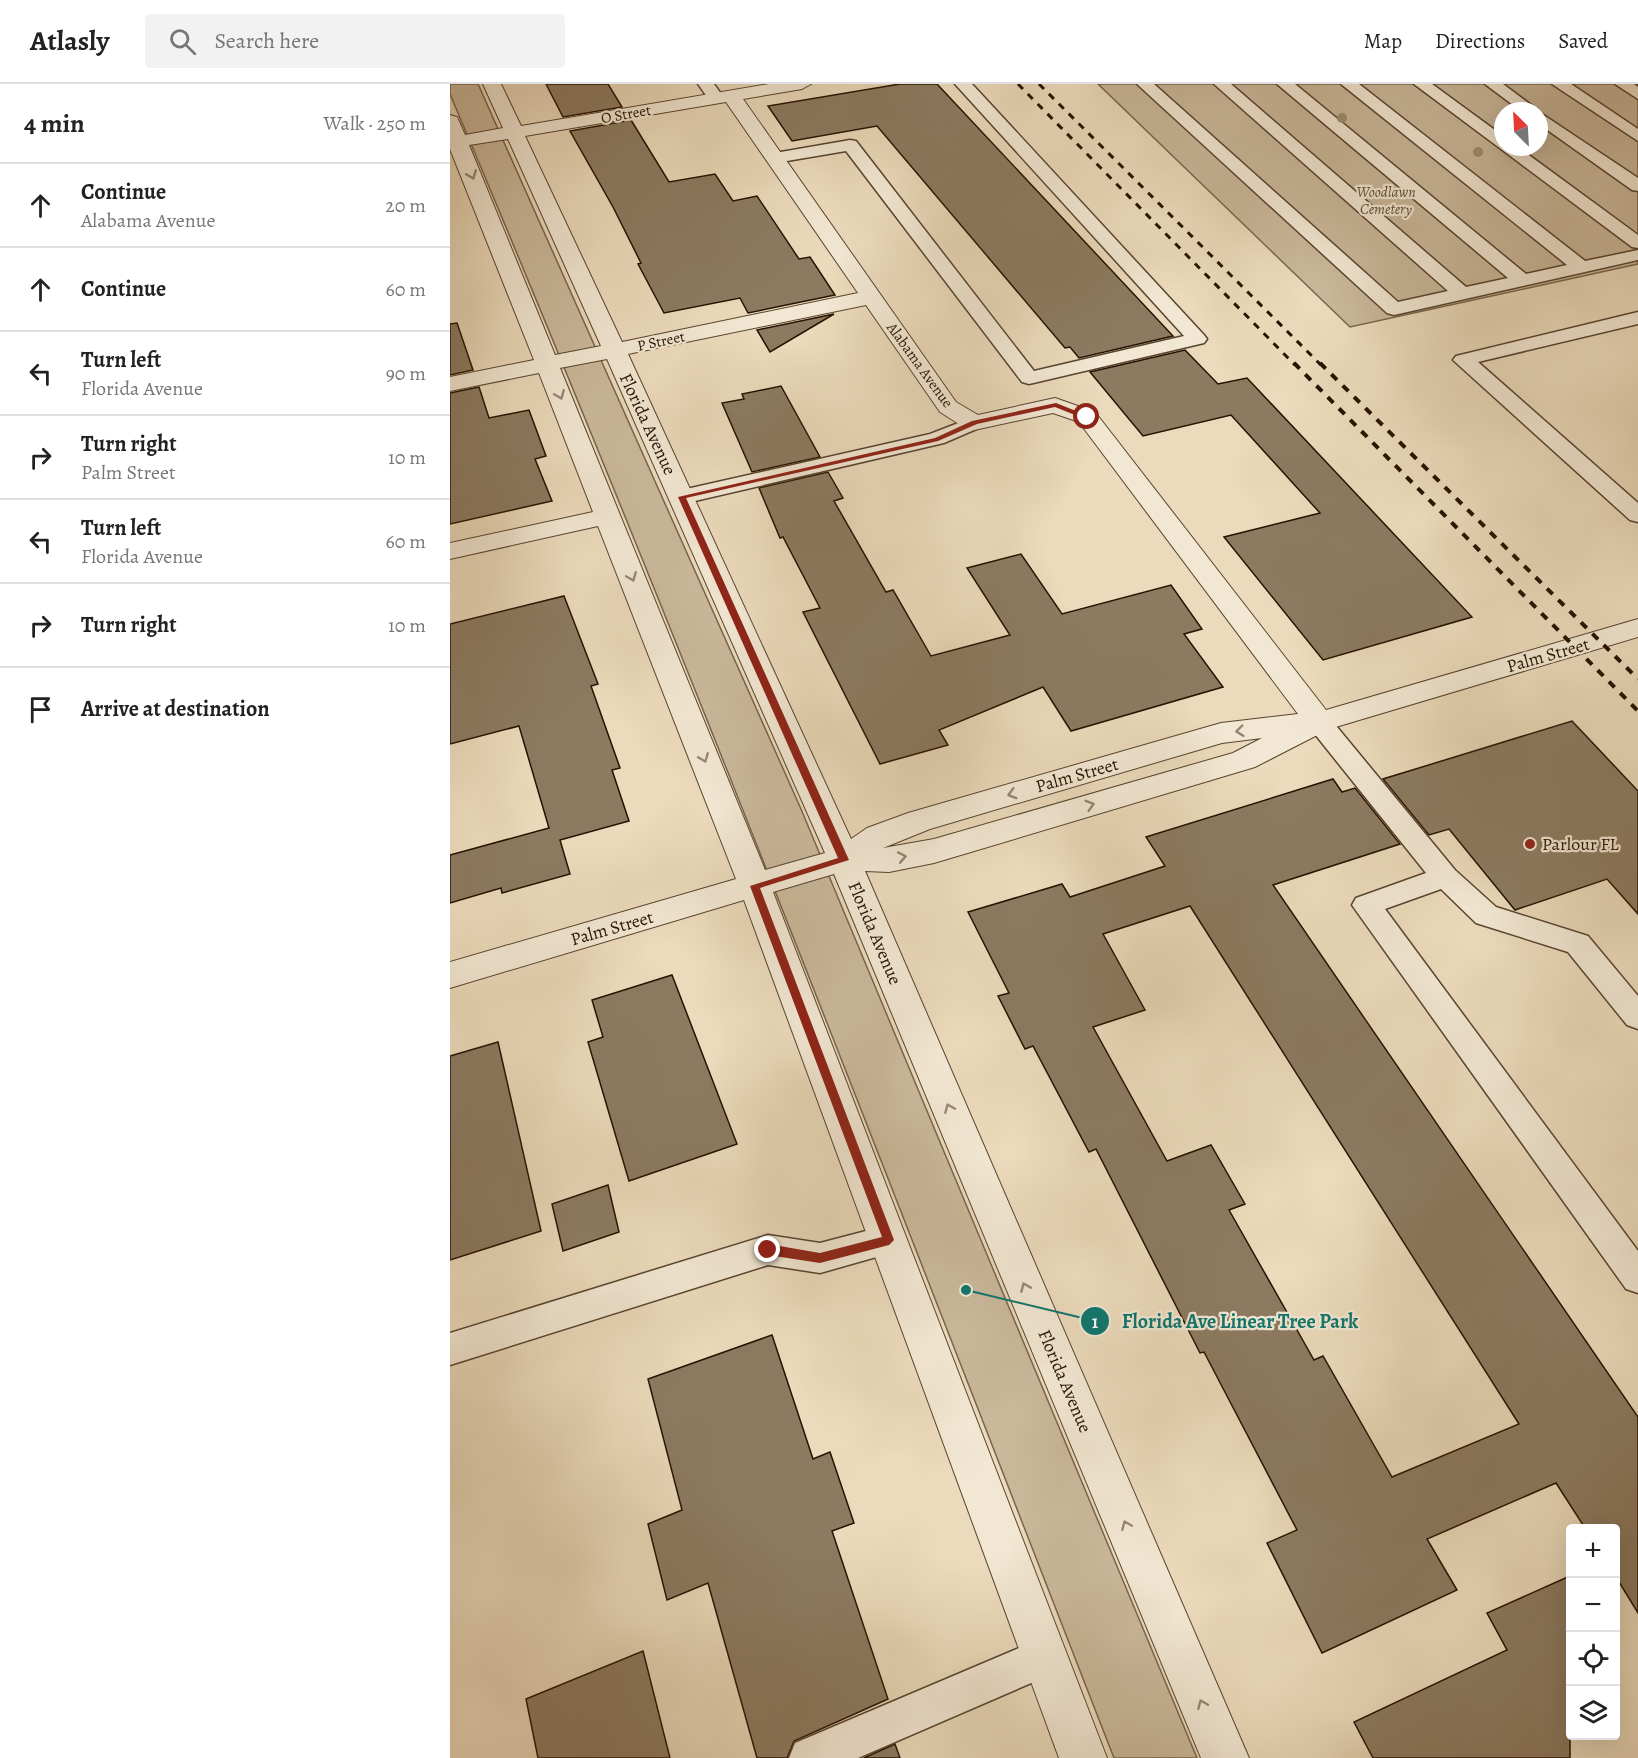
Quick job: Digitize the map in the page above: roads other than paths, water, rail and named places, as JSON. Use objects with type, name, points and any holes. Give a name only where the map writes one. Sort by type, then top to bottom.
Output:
[{"type":"street","name":"Florida Avenue","points":[[492,84],[682,497],[844,860],[1225,1758]]},
{"type":"street","name":"O Street","points":[[453,135],[513,133],[718,93],[802,84]]},
{"type":"street","name":"Alabama Avenue","points":[[718,93],[775,158],[948,407],[975,423]]},
{"type":"street","points":[[453,135],[548,364],[755,886],[1083,1758]]},
{"type":"street","name":"P Street","points":[[450,384],[872,297]]},
{"type":"street","points":[[975,423],[1056,405],[1087,417],[1319,722]]},
{"type":"street","points":[[450,551],[608,516]]},
{"type":"street","name":"Palm Street","points":[[450,975],[844,860],[889,860],[934,851],[1244,760],[1319,722],[1638,628]]},
{"type":"lane","points":[[775,158],[850,146],[1029,378],[1197,339],[963,84]]},
{"type":"lane","points":[[1145,84],[1394,309],[1638,255]]},
{"type":"lane","points":[[1222,84],[1462,294]]},
{"type":"lane","points":[[1285,84],[1522,280]]},
{"type":"lane","points":[[1349,84],[1581,267]]},
{"type":"lane","points":[[1422,84],[1494,137]]},
{"type":"lane","points":[[1493,84],[1518,102]]},
{"type":"lane","points":[[1560,84],[1638,136]]},
{"type":"lane","points":[[1623,84],[1638,94]]},
{"type":"lane","points":[[1548,123],[1638,186]]},
{"type":"lane","points":[[1520,156],[1638,243]]},
{"type":"lane","points":[[1634,507],[1462,360],[1638,318]]},
{"type":"lane","points":[[682,497],[938,439],[975,423]]},
{"type":"lane","points":[[1319,722],[1445,877],[1486,915],[1578,944],[1638,1017]]},
{"type":"lane","points":[[1445,877],[1366,905],[1638,1278]]},
{"type":"lane","points":[[450,1349],[768,1250],[820,1258],[889,1240]]},
{"type":"lane","points":[[810,1758],[1045,1656]]},
{"type":"railway","points":[[1018,84],[1295,365]]},
{"type":"railway","points":[[1039,84],[1321,365]]},
{"type":"railway","points":[[1294,363],[1638,711]]},
{"type":"railway","points":[[1320,363],[1638,679]]},
{"type":"place","name":"Parlour FL","points":[[1530,844]]},
{"type":"place","name":"Florida Ave Linear Tree Park","points":[[966,1290]]},
{"type":"park label","name":"Woodlawn Cemetery","points":[[1386,200]]}]
